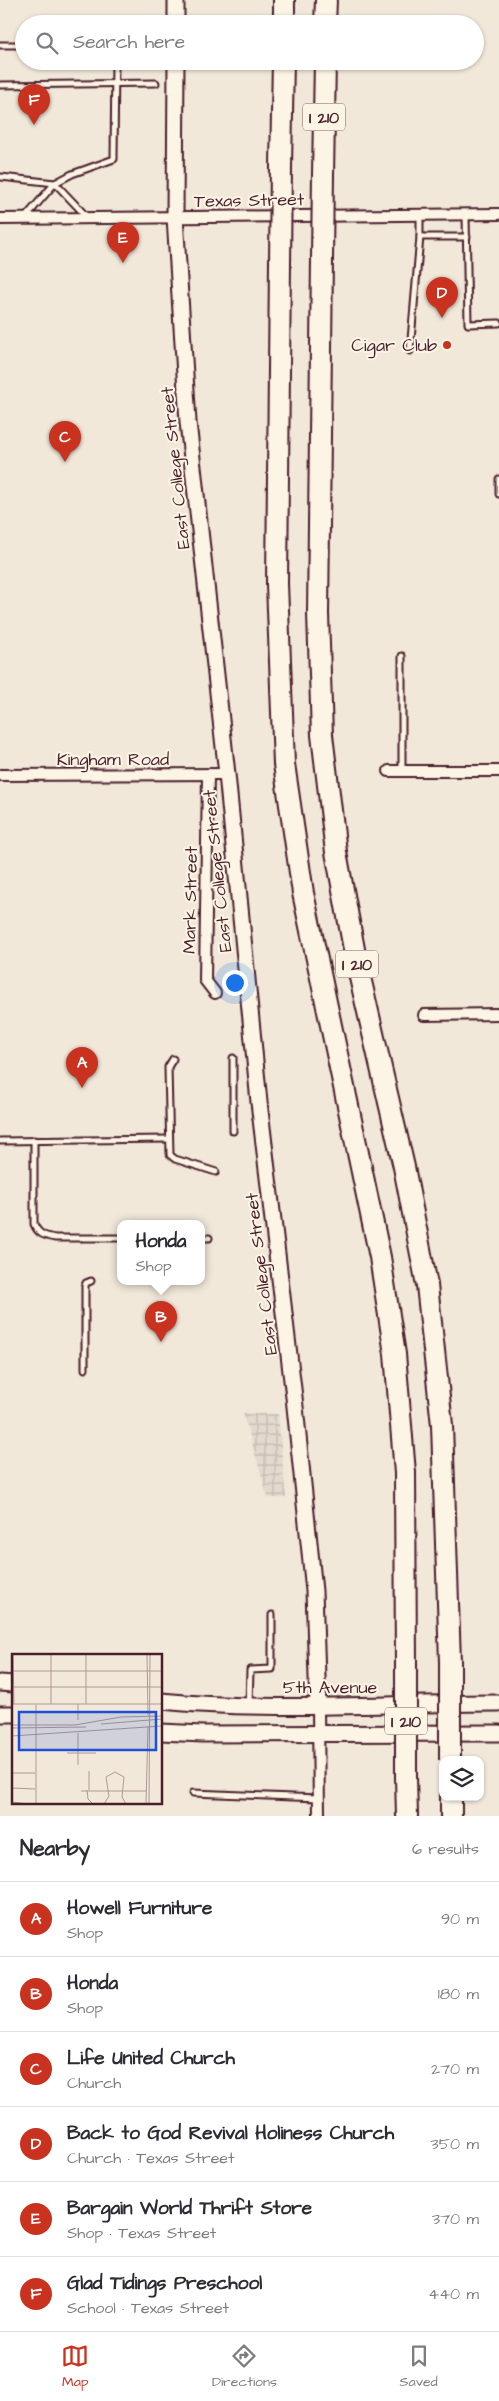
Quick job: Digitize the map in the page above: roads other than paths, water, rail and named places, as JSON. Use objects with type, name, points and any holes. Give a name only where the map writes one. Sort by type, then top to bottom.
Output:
[{"type":"highway","points":[[284,0],[284,15]]},
{"type":"highway","points":[[325,15],[326,0]]},
{"type":"highway","name":"I 210","points":[[283,70],[276,584],[284,764],[302,893],[380,1257],[395,1354],[405,1473],[407,1816]]},
{"type":"highway","name":"I 210","points":[[325,70],[318,614],[322,735],[336,852],[356,960],[404,1167],[428,1293],[442,1425],[450,1662],[450,1756]]},
{"type":"highway","points":[[451,1801],[451,1816]]},
{"type":"street","points":[[176,0],[176,15]]},
{"type":"street","name":"East College Street","points":[[176,70],[175,217],[188,422],[227,774],[259,1102],[294,1397],[314,1591],[318,1706]]},
{"type":"street","name":"Texas Street","points":[[0,219],[499,214]]},
{"type":"street","points":[[389,771],[499,771]]},
{"type":"street","name":"Kingham Road","points":[[0,776],[227,774]]},
{"type":"street","name":"Mark Street","points":[[208,775],[205,980],[214,993]]},
{"type":"street","points":[[424,1015],[499,1014]]},
{"type":"street","name":"5th Avenue","points":[[162,1701],[196,1704],[318,1706],[499,1703]]},
{"type":"street","points":[[318,1706],[319,1816]]},
{"type":"street","points":[[162,1732],[204,1734],[318,1732],[499,1733]]},
{"type":"lane","points":[[0,45],[15,45]]},
{"type":"lane","points":[[24,218],[55,183],[72,174],[114,159],[115,70]]},
{"type":"lane","points":[[0,85],[156,83]]},
{"type":"lane","points":[[0,178],[55,183],[88,218]]},
{"type":"lane","points":[[410,351],[420,236],[420,215]]},
{"type":"lane","points":[[466,215],[468,324],[499,323]]},
{"type":"lane","points":[[420,236],[467,237]]},
{"type":"lane","points":[[499,479],[499,494]]},
{"type":"lane","points":[[402,656],[402,771]]},
{"type":"lane","points":[[233,1058],[233,1131]]},
{"type":"lane","points":[[173,1060],[168,1067],[170,1155],[175,1159],[216,1172]]},
{"type":"lane","points":[[0,1141],[169,1139]]},
{"type":"lane","points":[[34,1140],[34,1224],[36,1230],[46,1237],[55,1238],[117,1238]]},
{"type":"lane","points":[[205,1238],[210,1238]]},
{"type":"lane","points":[[85,1369],[85,1286],[86,1283],[91,1281]]},
{"type":"lane","points":[[249,1705],[250,1670],[272,1669],[272,1616]]},
{"type":"lane","points":[[193,1793],[319,1798]]},
{"type":"place","name":"Glad Tidings Preschool","points":[[34,125]]},
{"type":"place","name":"Bargain World Thrift Store","points":[[123,263]]},
{"type":"place","name":"Back to God Revival Holiness Church","points":[[442,318]]},
{"type":"place","name":"Cigar Club","points":[[447,345]]},
{"type":"place","name":"Life United Church","points":[[65,462]]},
{"type":"place","name":"Howell Furniture","points":[[82,1088]]},
{"type":"place","name":"Honda","points":[[161,1342]]}]
